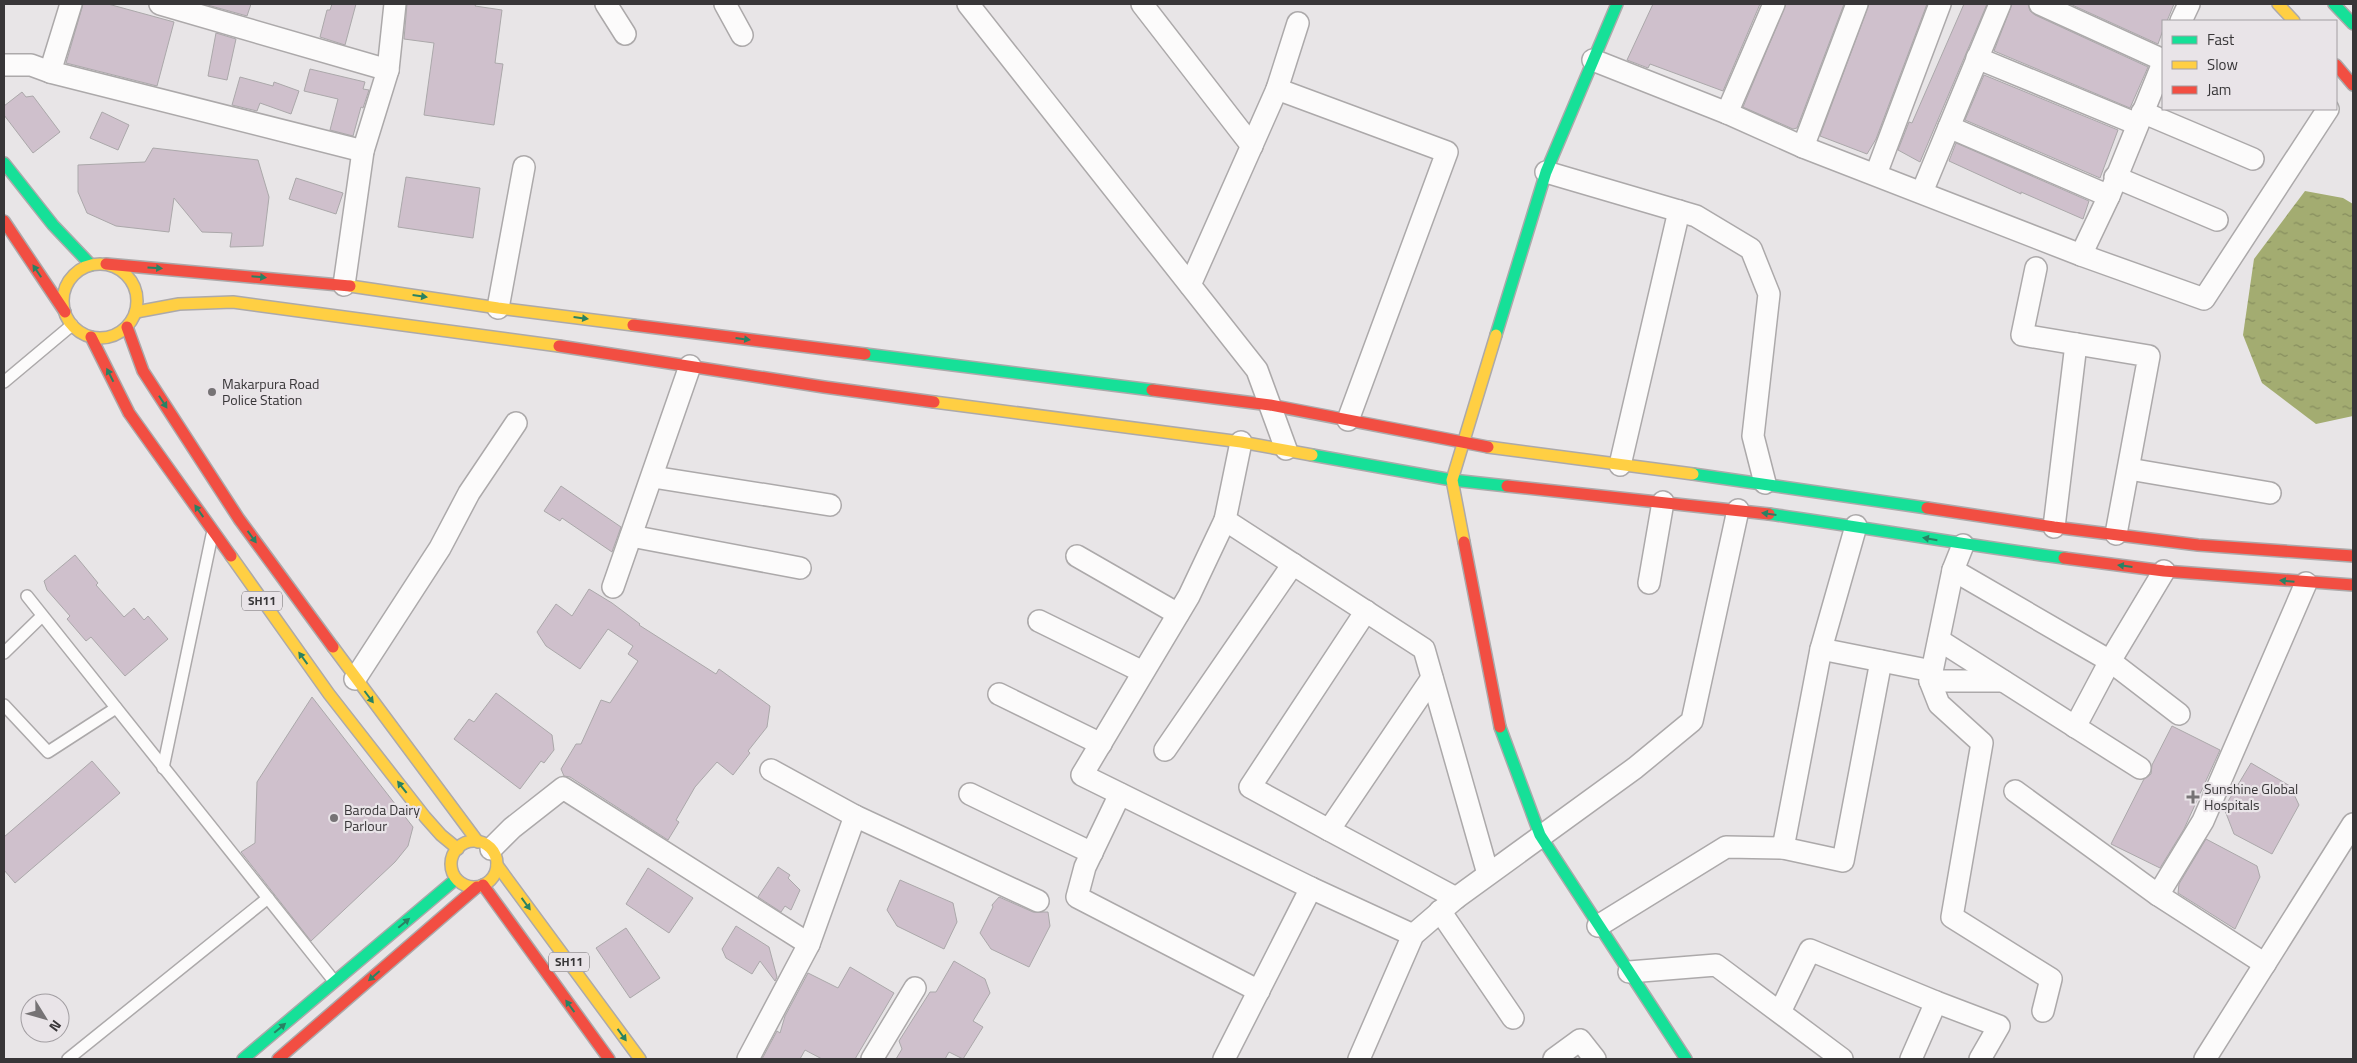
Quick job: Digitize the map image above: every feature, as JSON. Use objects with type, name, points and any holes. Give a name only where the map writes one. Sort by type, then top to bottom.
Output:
[{"type":"main road","points":[[1617,4],[1546,172],[1452,480],[1500,727],[1540,835],[1686,1059]]},
{"type":"main road","points":[[2278,4],[2293,20]]},
{"type":"main road","points":[[2334,4],[2353,24]]},
{"type":"main road","points":[[4,163],[40,210],[91,265]]},
{"type":"main road","points":[[4,221],[72,325],[80,332],[91,337],[110,337],[127,327],[136,312],[137,299],[135,287],[128,276],[118,268],[106,264]]},
{"type":"main road","points":[[65,312],[63,300],[66,288],[80,270],[91,265],[106,264],[344,285],[498,308],[1270,405],[1463,443],[1620,466],[1764,483],[2054,527],[2198,545],[2353,556]]},
{"type":"main road","points":[[136,312],[179,304],[233,302],[567,347],[824,387],[1241,442],[1452,480],[1738,510],[1856,526],[1963,545],[2164,571],[2353,585]]},
{"type":"main road","points":[[127,327],[143,371],[223,494],[355,679],[489,852],[493,878],[480,886],[278,1059]]},
{"type":"main road","name":"SH11","points":[[91,337],[130,413],[329,694],[425,817],[441,835],[458,849]]},
{"type":"main road","points":[[480,886],[466,886],[456,879],[452,860],[458,849],[464,844],[489,852]]},
{"type":"main road","name":"SH11","points":[[489,852],[640,1059]]},
{"type":"main road","points":[[243,1059],[456,879]]},
{"type":"main road","name":"SH11","points":[[480,886],[609,1059]]},
{"type":"street","points":[[50,72],[71,4]]},
{"type":"street","points":[[160,4],[388,70]]},
{"type":"street","points":[[344,285],[364,151],[388,70],[395,4]]},
{"type":"street","points":[[606,4],[625,34]]},
{"type":"street","points":[[725,4],[742,35]]},
{"type":"street","points":[[968,4],[1257,370],[1286,449]]},
{"type":"street","points":[[1142,4],[1252,146]]},
{"type":"street","points":[[1727,113],[1774,4]]},
{"type":"street","points":[[1803,147],[1857,4]]},
{"type":"street","points":[[1876,174],[1940,4]]},
{"type":"street","points":[[1922,192],[2000,4]]},
{"type":"street","points":[[2040,4],[2162,61]]},
{"type":"street","points":[[2181,20],[2189,4]]},
{"type":"street","points":[[1190,285],[1277,90],[1298,23]]},
{"type":"street","points":[[1977,58],[2253,159]]},
{"type":"street","points":[[1593,60],[1727,113],[1803,147],[2081,255],[2204,299],[2327,110]]},
{"type":"street","points":[[2081,255],[2112,187],[2162,63]]},
{"type":"street","points":[[4,66],[31,65],[50,72],[364,151]]},
{"type":"street","points":[[2337,94],[2346,76]]},
{"type":"street","points":[[1277,90],[1447,152],[1348,420]]},
{"type":"street","points":[[1949,127],[2112,187],[2217,220]]},
{"type":"street","points":[[498,308],[524,167]]},
{"type":"street","points":[[1546,172],[1696,216],[1751,249],[1769,294],[1753,436],[1764,483]]},
{"type":"street","points":[[1620,466],[1679,211]]},
{"type":"street","points":[[2036,268],[2022,336],[2149,356],[2116,534]]},
{"type":"street","points":[[2054,527],[2076,344]]},
{"type":"street","points":[[613,587],[653,477],[690,366]]},
{"type":"street","points":[[355,679],[440,548],[469,493],[516,423]]},
{"type":"street","points":[[1241,442],[1225,520],[1178,614],[1082,775],[1311,888],[1412,935]]},
{"type":"street","points":[[2129,469],[2270,493]]},
{"type":"street","points":[[653,477],[830,505]]},
{"type":"street","points":[[1649,583],[1663,502]]},
{"type":"street","points":[[1359,1059],[1412,935],[1448,904],[1540,835],[1635,768],[1692,722],[1738,510]]},
{"type":"street","points":[[1225,520],[1424,649],[1488,874]]},
{"type":"street","points":[[1783,848],[1821,649],[1856,526]]},
{"type":"street","points":[[631,536],[800,568]]},
{"type":"street","points":[[1963,545],[1953,570],[1931,676],[1938,704],[1982,743],[1952,918],[2051,980],[2044,1011]]},
{"type":"street","points":[[1077,556],[1178,614]]},
{"type":"street","points":[[1166,750],[1294,564]]},
{"type":"street","points":[[1953,570],[2110,662],[2179,714]]},
{"type":"street","points":[[2075,727],[2110,662],[2164,571]]},
{"type":"street","points":[[2158,894],[2203,821],[2306,583]]},
{"type":"street","points":[[1366,611],[1250,787],[1329,830],[1448,904],[1513,1018]]},
{"type":"street","points":[[1039,621],[1143,672]]},
{"type":"street","points":[[1939,640],[2140,768]]},
{"type":"street","points":[[1821,649],[1881,661],[1931,676],[2003,681]]},
{"type":"street","points":[[1598,926],[1726,847],[1783,848],[1843,861],[1881,661]]},
{"type":"street","points":[[1329,830],[1432,678]]},
{"type":"street","points":[[999,694],[1101,744]]},
{"type":"street","points":[[771,770],[855,816],[1038,901]]},
{"type":"street","points":[[489,852],[512,828],[563,788],[809,944]]},
{"type":"street","points":[[2015,791],[2158,894],[2266,964]]},
{"type":"street","points":[[970,794],[1092,853]]},
{"type":"street","points":[[1120,794],[1085,867],[1077,897],[1259,991]]},
{"type":"street","points":[[748,1059],[809,944],[855,816]]},
{"type":"street","points":[[2212,1056],[2266,964],[2353,825]]},
{"type":"street","points":[[1224,1059],[1311,888]]},
{"type":"street","points":[[1780,1012],[1810,950],[1999,1026],[1983,1058]]},
{"type":"street","points":[[1629,972],[1716,964],[1842,1059]]},
{"type":"street","points":[[872,1059],[915,988]]},
{"type":"street","points":[[1911,1059],[1936,1002]]},
{"type":"street","points":[[1554,1059],[1580,1040],[1595,1059]]},
{"type":"lane","points":[[4,382],[72,325]]},
{"type":"lane","points":[[163,768],[213,531]]},
{"type":"lane","points":[[27,596],[334,981]]},
{"type":"lane","points":[[4,653],[42,616]]},
{"type":"lane","points":[[4,705],[48,752],[116,708]]},
{"type":"lane","points":[[68,1059],[268,898]]},
{"type":"water","points":[[2305,191],[2343,198],[2353,204],[2353,416],[2316,424],[2262,383],[2243,335],[2254,259]]},
{"type":"building","points":[[83,4],[108,4],[174,22],[157,86],[66,63]]},
{"type":"building","points":[[204,4],[251,4],[247,16]]},
{"type":"building","points":[[332,4],[356,4],[345,45],[320,37],[327,10],[330,10]]},
{"type":"building","points":[[407,4],[476,4],[475,6],[502,10],[495,63],[503,64],[494,125],[424,115],[434,43],[404,39]]},
{"type":"building","points":[[1653,4],[1760,4],[1723,91],[1650,64],[1648,68],[1627,60]]},
{"type":"building","points":[[1786,4],[1844,4],[1797,128],[1793,129],[1743,107]]},
{"type":"building","points":[[1869,4],[1927,4],[1876,139],[1867,154],[1820,136]]},
{"type":"building","points":[[1964,4],[1987,4],[1920,162],[1898,150],[1909,122],[1912,123]]},
{"type":"building","points":[[2012,4],[2028,4],[2030,11],[2035,15],[2148,67],[2130,108],[1994,51]]},
{"type":"building","points":[[2070,4],[2174,4],[2167,20],[2162,20],[2162,33],[2158,44]]},
{"type":"building","points":[[216,33],[236,39],[227,80],[208,76]]},
{"type":"building","points":[[310,69],[365,82],[363,89],[369,90],[363,108],[361,107],[353,136],[330,130],[338,99],[304,91]]},
{"type":"building","points":[[1984,75],[2118,130],[2100,178],[1965,120]]},
{"type":"building","points":[[240,77],[273,86],[274,82],[299,91],[291,114],[260,103],[257,111],[232,105]]},
{"type":"building","points":[[22,92],[26,97],[33,96],[60,132],[33,153],[4,115],[4,106]]},
{"type":"building","points":[[102,112],[129,125],[118,150],[90,138]]},
{"type":"building","points":[[1956,143],[2089,201],[2083,219],[2021,192],[2021,194],[1949,161]]},
{"type":"building","points":[[153,148],[258,160],[269,197],[263,246],[230,247],[232,233],[202,232],[174,198],[169,232],[116,226],[87,213],[78,192],[78,165],[145,162]]},
{"type":"building","points":[[406,177],[480,188],[473,238],[398,227]]},
{"type":"building","points":[[296,178],[343,193],[336,214],[289,199]]},
{"type":"building","points":[[561,486],[621,527],[612,552],[562,518],[560,521],[544,511]]},
{"type":"building","points":[[75,555],[98,583],[96,585],[124,617],[134,608],[144,620],[148,616],[168,639],[125,676],[91,637],[86,641],[67,619],[70,616],[47,590],[44,581]]},
{"type":"building","points":[[589,589],[612,603],[639,625],[716,674],[719,669],[770,706],[767,727],[748,751],[750,753],[733,775],[717,762],[695,787],[676,820],[679,822],[668,840],[570,777],[564,776],[561,769],[576,744],[581,744],[601,700],[610,703],[638,661],[628,654],[633,646],[608,629],[580,669],[546,646],[537,632],[556,604],[572,616]]},
{"type":"building","points":[[496,693],[552,735],[554,750],[544,763],[541,761],[520,789],[454,739],[469,719],[474,722]]},
{"type":"building","name":"Baroda Dairy Parlour","points":[[312,697],[413,827],[408,846],[395,862],[311,941],[241,852],[255,843],[257,782]]},
{"type":"building","points":[[2172,726],[2220,750],[2184,829],[2160,868],[2111,844],[2144,779],[2151,774],[2152,765]]},
{"type":"building","points":[[92,761],[120,793],[15,883],[4,870],[4,837]]},
{"type":"building","points":[[2251,763],[2290,786],[2299,805],[2272,854],[2234,834],[2224,808]]},
{"type":"building","points":[[2206,839],[2257,866],[2260,877],[2235,929],[2178,893],[2179,884]]},
{"type":"building","points":[[778,867],[790,875],[788,878],[800,890],[791,910],[785,906],[781,912],[758,897]]},
{"type":"building","points":[[648,868],[693,898],[669,933],[626,904]]},
{"type":"building","points":[[900,880],[953,903],[957,922],[944,949],[897,926],[887,910]]},
{"type":"building","points":[[999,897],[1033,912],[1048,912],[1050,926],[1029,967],[991,949],[980,933],[993,907],[992,905]]},
{"type":"building","points":[[736,926],[769,947],[777,977],[775,981],[760,961],[752,974],[726,958],[722,949]]},
{"type":"building","points":[[626,928],[660,978],[630,998],[596,948]]},
{"type":"building","points":[[954,961],[985,979],[990,993],[973,1021],[983,1027],[963,1059],[949,1052],[945,1059],[896,1059],[902,1049],[899,1041],[930,992],[936,992]]},
{"type":"building","points":[[850,967],[894,993],[855,1059],[822,1059],[805,1050],[800,1059],[762,1059],[777,1031],[780,1033],[785,1016],[808,973],[838,988]]},
{"type":"traffic: fast","points":[[1496,335],[1546,172],[1617,4]]},
{"type":"traffic: fast","points":[[2334,4],[2353,24]]},
{"type":"traffic: fast","points":[[4,163],[53,225],[91,265]]},
{"type":"traffic: fast","points":[[865,354],[1152,390]]},
{"type":"traffic: fast","points":[[1312,455],[1452,480],[1507,486]]},
{"type":"traffic: fast","points":[[1693,474],[1927,508]]},
{"type":"traffic: fast","points":[[1769,514],[2064,558]]},
{"type":"traffic: fast","points":[[1500,727],[1540,835],[1686,1059]]},
{"type":"traffic: fast","points":[[243,1059],[456,879]]},
{"type":"traffic: slow","points":[[2278,4],[2293,20]]},
{"type":"traffic: slow","points":[[100,264],[114,267],[126,275],[134,287],[137,301],[134,315],[126,327],[114,335],[100,338],[86,335],[74,327],[66,315],[63,301],[66,287],[74,275],[86,267],[100,264]]},
{"type":"traffic: slow","points":[[350,286],[498,308],[633,325]]},
{"type":"traffic: slow","points":[[136,312],[179,304],[233,302],[559,346]]},
{"type":"traffic: slow","points":[[1464,542],[1452,480],[1496,335]]},
{"type":"traffic: slow","points":[[934,402],[1241,442],[1312,455]]},
{"type":"traffic: slow","points":[[1488,447],[1693,474]]},
{"type":"traffic: slow","points":[[231,556],[329,694],[425,817],[441,835],[458,849]]},
{"type":"traffic: slow","points":[[333,647],[478,842]]},
{"type":"traffic: slow","points":[[474,841],[487,845],[493,851],[497,864],[493,877],[487,883],[474,887],[461,883],[455,877],[451,864],[455,851],[461,845],[474,841]]},
{"type":"traffic: slow","points":[[497,865],[640,1059]]},
{"type":"traffic: jam","points":[[2337,66],[2353,85]]},
{"type":"traffic: jam","points":[[4,221],[65,312]]},
{"type":"traffic: jam","points":[[106,264],[350,286]]},
{"type":"traffic: jam","points":[[633,325],[865,354]]},
{"type":"traffic: jam","points":[[127,327],[143,371],[239,519],[333,647]]},
{"type":"traffic: jam","points":[[91,337],[129,413],[231,556]]},
{"type":"traffic: jam","points":[[559,346],[934,402]]},
{"type":"traffic: jam","points":[[1152,390],[1270,405],[1488,447]]},
{"type":"traffic: jam","points":[[1507,486],[1769,514]]},
{"type":"traffic: jam","points":[[1927,508],[2054,527],[2198,545],[2353,556]]},
{"type":"traffic: jam","points":[[1464,542],[1500,727]]},
{"type":"traffic: jam","points":[[2064,558],[2164,571],[2353,585]]},
{"type":"traffic: jam","points":[[483,885],[609,1059]]},
{"type":"traffic: jam","points":[[278,1059],[477,887]]},
{"type":"place","name":"Makarpura Road Police Station","points":[[212,392]]},
{"type":"place","name":"Sunshine Global Hospitals","points":[[2193,797]]},
{"type":"place","name":"Baroda Dairy Parlour","points":[[334,818]]}]
